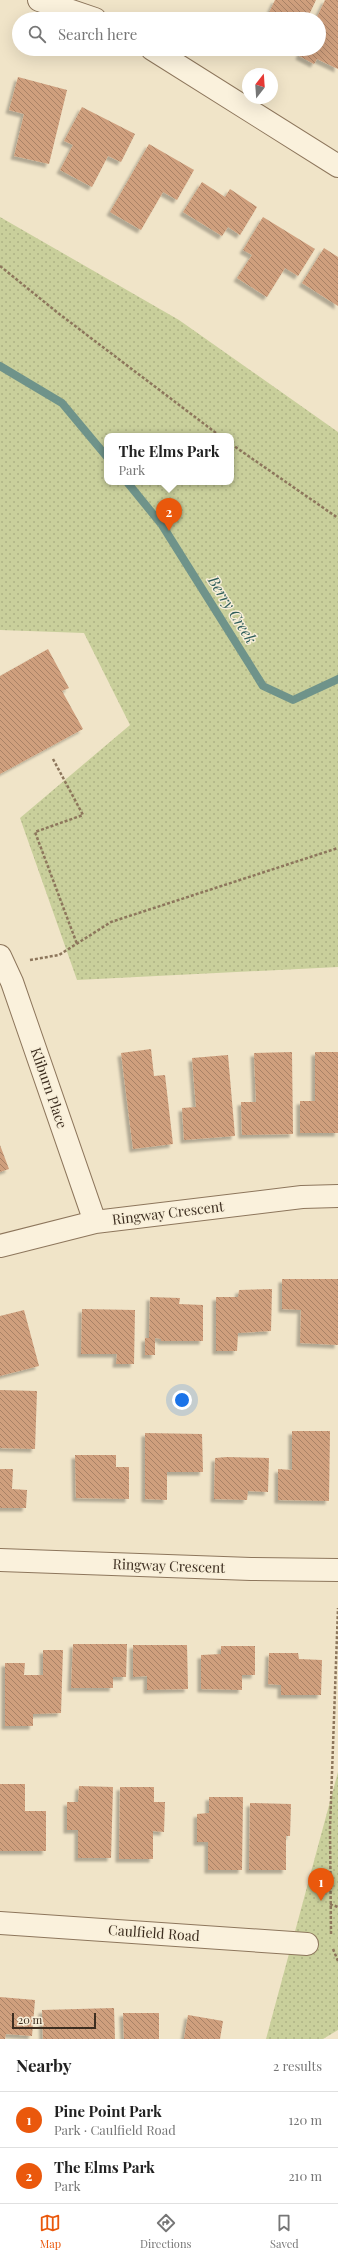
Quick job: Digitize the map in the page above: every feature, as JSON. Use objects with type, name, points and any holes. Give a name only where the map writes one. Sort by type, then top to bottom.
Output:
[{"type":"street","points":[[39,0],[74,12]]},
{"type":"street","points":[[163,56],[338,166]]},
{"type":"street","name":"Kliburn Place","points":[[0,956],[12,982],[96,1222]]},
{"type":"street","name":"Ringway Crescent","points":[[0,1246],[96,1222],[302,1196],[338,1196]]},
{"type":"street","name":"Ringway Crescent","points":[[0,1560],[251,1570],[338,1570]]},
{"type":"street","name":"Caulfield Road","points":[[0,1923],[307,1944]]},
{"type":"path","points":[[0,266],[58,313],[216,433]]},
{"type":"path","points":[[234,446],[338,518]]},
{"type":"path","points":[[53,759],[83,814],[35,832],[77,944]]},
{"type":"path","points":[[32,960],[59,955],[111,922],[293,861],[338,848]]},
{"type":"path","points":[[332,1940],[330,1904],[330,1828],[338,1608]]},
{"type":"path","points":[[330,1904],[338,1907]]},
{"type":"path","points":[[332,1947],[338,1961]]},
{"type":"green space","points":[[0,217],[179,320],[338,432],[338,967],[77,980],[20,818],[130,725],[84,633],[0,630]]},
{"type":"green space","points":[[338,1772],[338,2030],[323,2039],[266,2039]]},
{"type":"building","points":[[275,0],[316,0],[310,12],[269,12]]},
{"type":"building","points":[[325,0],[338,0],[338,69],[317,59],[314,64],[299,56],[326,56],[326,12],[319,12]]},
{"type":"building","points":[[18,77],[67,90],[49,164],[14,156],[24,114],[9,110]]},
{"type":"building","points":[[82,107],[135,134],[121,162],[108,156],[92,187],[60,170],[73,145],[64,141]]},
{"type":"building","points":[[149,144],[194,170],[177,200],[163,192],[141,230],[110,212]]},
{"type":"building","points":[[202,182],[225,197],[230,189],[257,207],[240,235],[228,227],[222,236],[183,212]]},
{"type":"building","points":[[263,217],[315,249],[298,276],[285,268],[267,297],[237,278],[252,255],[243,250]]},
{"type":"building","points":[[324,248],[338,257],[338,306],[302,283]]},
{"type":"building","points":[[48,649],[69,688],[62,691],[83,729],[0,774],[0,676]]},
{"type":"building","points":[[151,1049],[154,1076],[165,1075],[173,1144],[133,1149],[121,1053]]},
{"type":"building","points":[[292,1052],[293,1134],[242,1135],[241,1102],[256,1102],[254,1053]]},
{"type":"building","points":[[315,1052],[338,1052],[338,1133],[300,1133],[300,1101],[315,1101]]},
{"type":"building","points":[[228,1055],[235,1136],[184,1140],[182,1108],[196,1107],[192,1058]]},
{"type":"building","points":[[0,1145],[9,1169],[0,1172]]},
{"type":"building","points":[[282,1279],[338,1279],[338,1345],[300,1343],[301,1310],[282,1309]]},
{"type":"building","points":[[272,1289],[271,1331],[238,1333],[237,1351],[216,1351],[216,1297],[238,1297],[239,1290]]},
{"type":"building","points":[[150,1297],[180,1298],[179,1304],[203,1305],[203,1341],[161,1341],[161,1339],[155,1338],[155,1355],[145,1355],[145,1338],[149,1338]]},
{"type":"building","points":[[82,1309],[135,1310],[134,1364],[116,1364],[117,1354],[81,1354]]},
{"type":"building","points":[[24,1310],[39,1366],[0,1376],[0,1316]]},
{"type":"building","points":[[0,1390],[37,1391],[35,1449],[0,1448]]},
{"type":"building","points":[[292,1431],[330,1431],[329,1501],[278,1500],[278,1469],[292,1470]]},
{"type":"building","points":[[145,1433],[202,1434],[203,1472],[167,1472],[167,1500],[145,1499]]},
{"type":"building","points":[[75,1455],[116,1455],[116,1467],[129,1467],[129,1499],[76,1498]]},
{"type":"building","points":[[215,1458],[269,1458],[268,1492],[248,1491],[247,1500],[214,1499]]},
{"type":"building","points":[[0,1469],[13,1469],[12,1489],[27,1490],[26,1508],[0,1508]]},
{"type":"building","points":[[73,1644],[127,1644],[126,1677],[113,1677],[113,1688],[71,1688]]},
{"type":"building","points":[[133,1645],[187,1645],[188,1689],[147,1690],[147,1676],[133,1677]]},
{"type":"building","points":[[221,1646],[255,1646],[255,1675],[242,1675],[242,1690],[201,1689],[201,1655],[221,1654]]},
{"type":"building","points":[[43,1650],[63,1650],[61,1713],[33,1714],[33,1726],[5,1726],[5,1663],[25,1663],[24,1675],[43,1675]]},
{"type":"building","points":[[269,1653],[298,1653],[299,1659],[322,1660],[321,1695],[281,1695],[281,1685],[268,1684]]},
{"type":"building","points":[[0,1784],[25,1784],[25,1811],[46,1811],[46,1851],[0,1851]]},
{"type":"building","points":[[79,1786],[113,1787],[111,1858],[78,1858],[78,1830],[67,1830],[67,1802],[78,1802]]},
{"type":"building","points":[[120,1787],[154,1787],[154,1802],[165,1802],[164,1832],[153,1831],[153,1859],[119,1859]]},
{"type":"building","points":[[209,1797],[243,1797],[242,1870],[208,1870],[208,1842],[197,1842],[197,1814],[209,1813]]},
{"type":"building","points":[[250,1803],[291,1804],[290,1836],[286,1836],[286,1870],[249,1870]]},
{"type":"building","points":[[0,1997],[35,2000],[32,2036],[6,2034],[5,2039],[0,2039]]},
{"type":"building","points":[[114,2008],[115,2039],[43,2039],[42,2010]]},
{"type":"building","points":[[123,2013],[159,2013],[159,2039],[124,2039]]},
{"type":"building","points":[[188,2015],[223,2021],[220,2039],[184,2039]]},
{"type":"waterway","name":"Berry Creek","points":[[0,366],[62,403],[104,453]]},
{"type":"waterway","name":"Berry Creek","points":[[129,485],[162,525],[263,686],[293,700],[338,679]]},
{"type":"place","name":"The Elms Park","points":[[169,531]]},
{"type":"place","name":"Pine Point Park","points":[[321,1901]]}]
